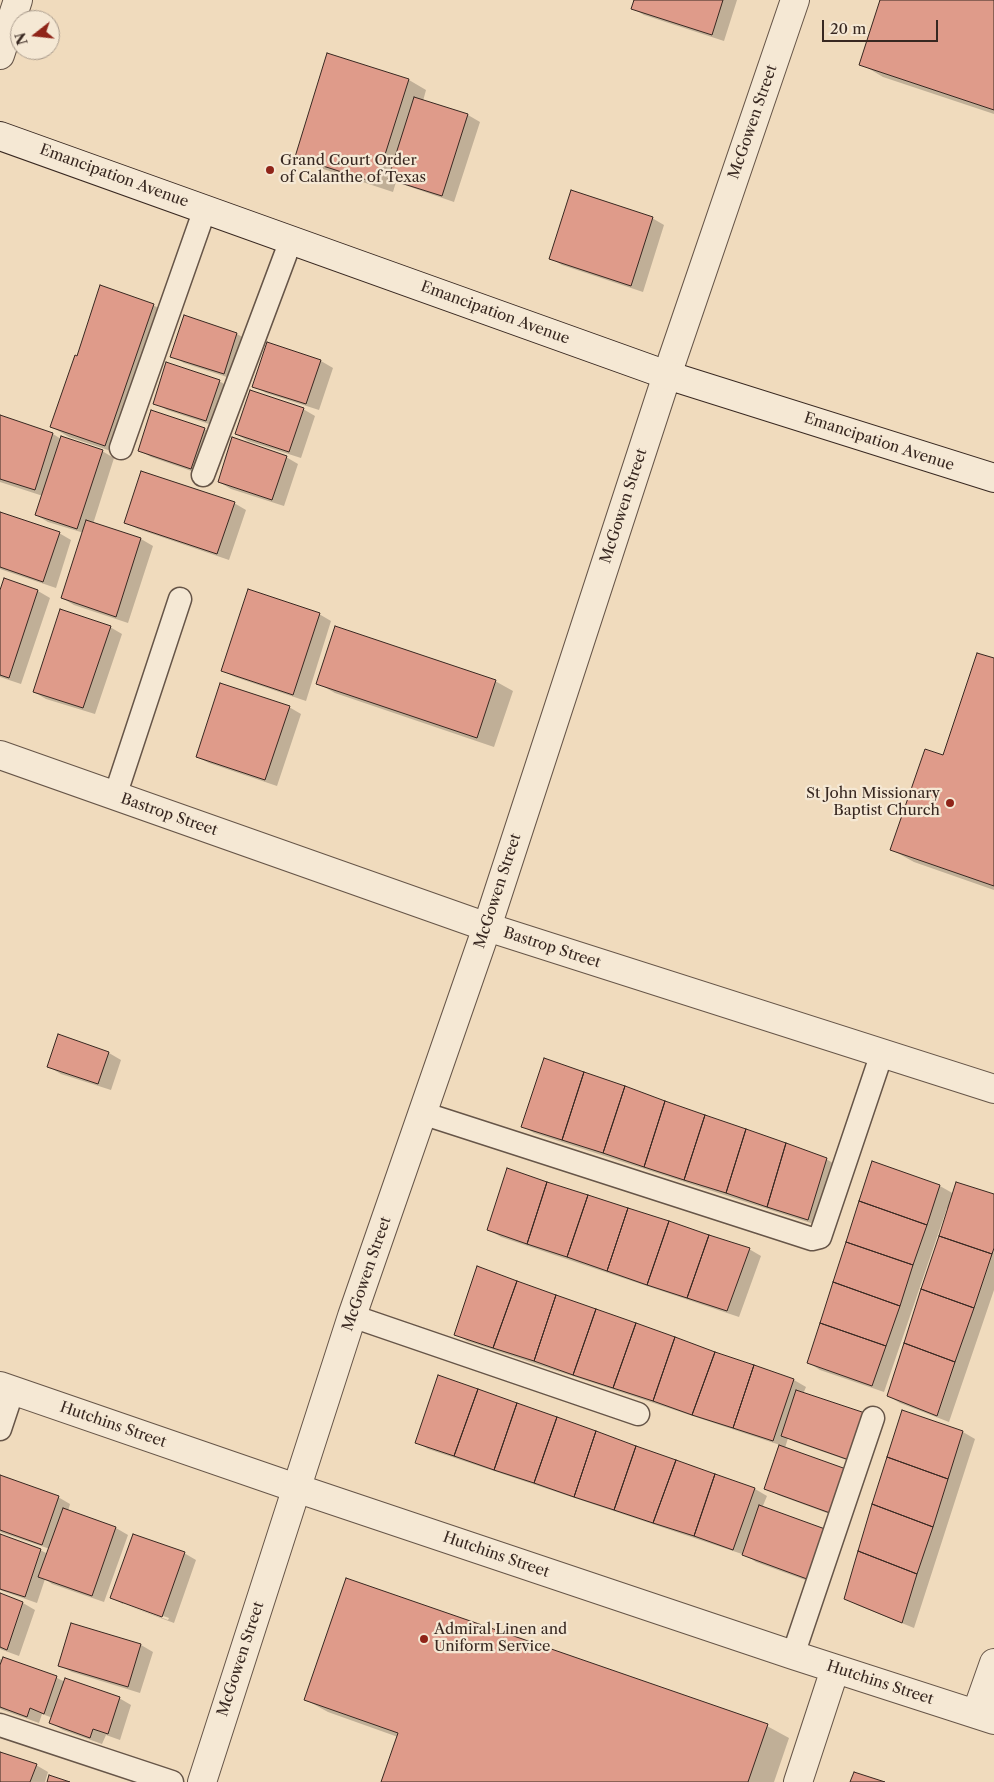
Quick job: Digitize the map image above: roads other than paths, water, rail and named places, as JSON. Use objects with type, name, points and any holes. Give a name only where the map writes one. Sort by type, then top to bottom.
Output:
[{"type":"street","points":[[0,55],[18,0]]},
{"type":"street","name":"McGowen Street","points":[[202,1782],[352,1316],[487,927],[667,375],[795,0]]},
{"type":"street","name":"Emancipation Avenue","points":[[0,136],[667,375],[994,478]]},
{"type":"street","name":"Bastrop Street","points":[[0,755],[487,927],[994,1089]]},
{"type":"street","name":"Hutchins Street","points":[[7,1388],[296,1488],[835,1669],[985,1717]]},
{"type":"street","points":[[985,1717],[994,1663]]},
{"type":"street","points":[[798,1782],[835,1669]]},
{"type":"lane","points":[[121,448],[205,209]]},
{"type":"lane","points":[[203,475],[291,240]]},
{"type":"lane","points":[[115,796],[180,599]]},
{"type":"lane","points":[[422,1113],[812,1238],[820,1237],[882,1053]]},
{"type":"lane","points":[[352,1316],[638,1414]]},
{"type":"lane","points":[[0,1429],[7,1388]]},
{"type":"lane","points":[[793,1655],[872,1418]]},
{"type":"lane","points":[[0,1724],[172,1782]]},
{"type":"place","name":"Grand Court Order of Calanthe of Texas","points":[[270,170]]},
{"type":"place","name":"St John Missionary Baptist Church","points":[[950,803]]},
{"type":"place","name":"Admiral Linen and Uniform Service","points":[[424,1639]]}]
